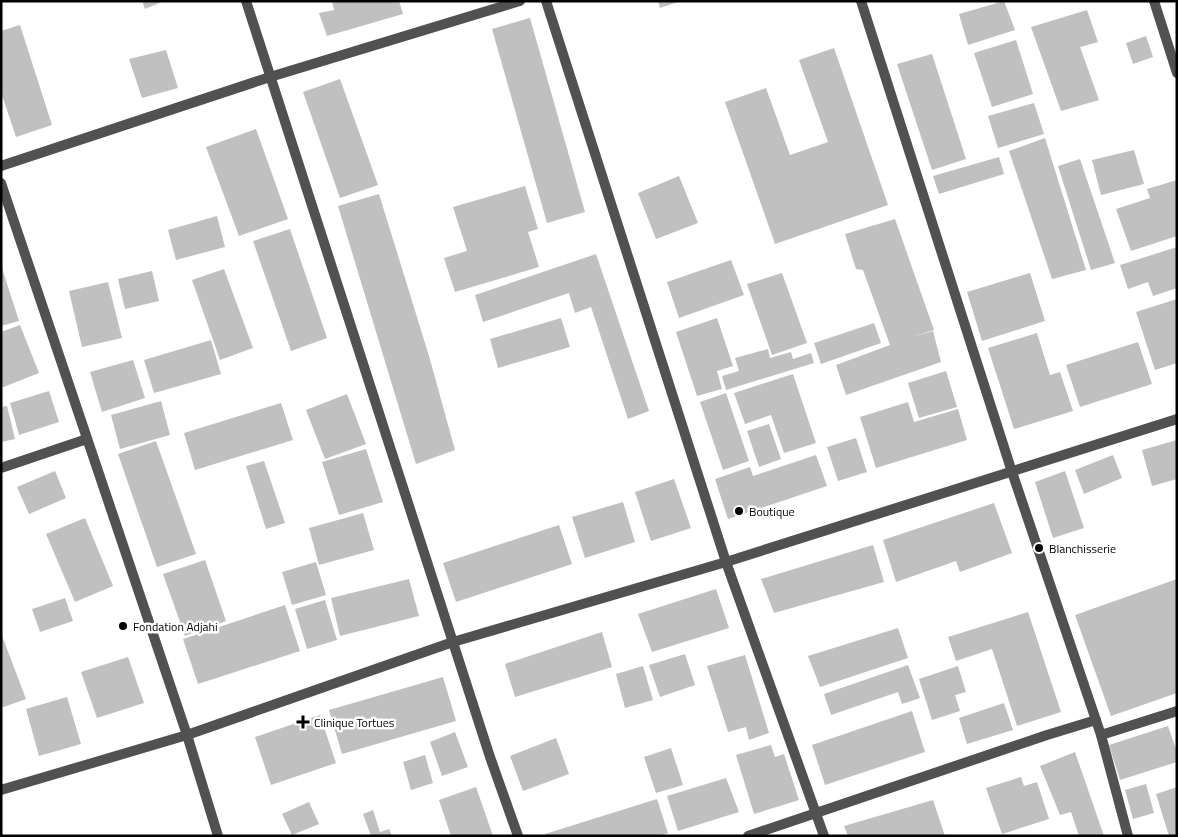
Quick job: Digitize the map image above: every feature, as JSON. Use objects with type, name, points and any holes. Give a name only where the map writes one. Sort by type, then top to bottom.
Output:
[{"type":"street","points":[[246,1],[490,757],[518,836]]},
{"type":"street","points":[[1,166],[270,77],[520,1]]},
{"type":"street","points":[[546,1],[726,562],[824,836]]},
{"type":"street","points":[[861,1],[1012,472],[1101,735],[1128,836]]},
{"type":"street","points":[[1154,1],[1177,73]]},
{"type":"street","points":[[1,183],[187,735],[218,836]]},
{"type":"street","points":[[1,790],[187,735],[453,642],[726,562],[1177,419]]},
{"type":"street","points":[[1,468],[87,439]]},
{"type":"street","points":[[1101,735],[1177,711]]},
{"type":"street","points":[[748,836],[1096,720]]},
{"type":"building","points":[[142,1],[164,1],[145,9]]},
{"type":"building","points":[[332,1],[399,1],[403,14],[327,36],[319,13],[334,10]]},
{"type":"building","points":[[658,1],[678,1],[678,2],[660,8]]},
{"type":"building","points":[[1004,1],[1015,30],[968,45],[959,14]]},
{"type":"building","points":[[1087,10],[1098,42],[1080,47],[1099,100],[1061,111],[1031,27]]},
{"type":"building","points":[[530,18],[585,212],[547,223],[492,29]]},
{"type":"building","points":[[20,25],[52,125],[16,137],[1,92],[1,31]]},
{"type":"building","points":[[1146,36],[1153,57],[1133,64],[1126,43]]},
{"type":"building","points":[[1016,40],[1033,94],[992,107],[974,53]]},
{"type":"building","points":[[834,48],[888,205],[775,244],[725,102],[766,88],[790,155],[828,142],[799,60]]},
{"type":"building","points":[[166,50],[178,88],[142,98],[129,59]]},
{"type":"building","points":[[932,54],[966,159],[932,170],[897,64]]},
{"type":"building","points":[[340,79],[378,185],[340,198],[303,92]]},
{"type":"building","points":[[1034,103],[1044,134],[998,148],[988,116]]},
{"type":"building","points":[[256,129],[288,219],[239,236],[206,147]]},
{"type":"building","points":[[1045,138],[1086,270],[1052,279],[1009,151]]},
{"type":"building","points":[[1134,150],[1144,184],[1101,195],[1092,160]]},
{"type":"building","points":[[999,157],[1004,174],[939,194],[933,176]]},
{"type":"building","points":[[1080,159],[1115,263],[1091,270],[1058,166]]},
{"type":"building","points":[[679,176],[698,223],[656,239],[638,193]]},
{"type":"building","points":[[1177,180],[1177,236],[1131,251],[1116,209],[1150,198],[1147,189]]},
{"type":"building","points":[[525,186],[538,229],[528,232],[539,267],[455,292],[444,258],[467,251],[453,207]]},
{"type":"building","points":[[379,194],[429,356],[455,450],[416,464],[338,206]]},
{"type":"building","points":[[217,216],[225,247],[176,260],[168,230]]},
{"type":"building","points":[[895,219],[934,330],[912,337],[933,331],[941,362],[846,395],[836,365],[890,345],[863,270],[856,269],[845,234]]},
{"type":"building","points":[[290,229],[327,338],[291,351],[253,241]]},
{"type":"building","points":[[1177,247],[1177,288],[1153,296],[1148,282],[1128,289],[1120,265]]},
{"type":"building","points":[[596,254],[649,411],[628,419],[591,307],[575,313],[569,293],[483,322],[475,295]]},
{"type":"building","points":[[731,260],[744,295],[679,318],[667,282]]},
{"type":"building","points":[[1,265],[19,321],[1,326]]},
{"type":"building","points":[[224,269],[253,348],[220,360],[192,280]]},
{"type":"building","points":[[152,271],[159,301],[125,309],[118,279]]},
{"type":"building","points":[[782,273],[807,343],[772,355],[747,284]]},
{"type":"building","points":[[1030,273],[1045,321],[982,341],[967,292]]},
{"type":"building","points":[[108,282],[122,338],[82,347],[69,291]]},
{"type":"building","points":[[1177,299],[1177,363],[1155,370],[1136,312]]},
{"type":"building","points":[[561,318],[570,347],[498,368],[490,339]]},
{"type":"building","points":[[717,318],[733,366],[717,371],[722,389],[697,396],[676,332]]},
{"type":"building","points":[[874,323],[881,343],[821,364],[814,343]]},
{"type":"building","points":[[20,325],[39,373],[1,388],[1,332]]},
{"type":"building","points":[[1037,333],[1050,375],[1060,372],[1073,411],[1014,429],[988,348]]},
{"type":"building","points":[[211,340],[221,374],[154,393],[144,360]]},
{"type":"building","points":[[1138,342],[1152,384],[1080,407],[1066,365]]},
{"type":"building","points":[[768,349],[770,358],[791,352],[793,359],[811,353],[814,363],[726,390],[722,376],[739,371],[735,358]]},
{"type":"building","points":[[133,360],[145,398],[102,412],[90,372]]},
{"type":"building","points":[[946,371],[957,407],[919,418],[908,383]]},
{"type":"building","points":[[793,374],[816,443],[784,453],[771,415],[745,424],[734,393]]},
{"type":"building","points":[[49,391],[59,422],[19,435],[10,403]]},
{"type":"building","points":[[726,393],[749,461],[723,470],[700,402]]},
{"type":"building","points":[[347,394],[366,444],[325,459],[306,410]]},
{"type":"building","points":[[161,401],[170,435],[120,449],[111,415]]},
{"type":"building","points":[[908,402],[914,422],[958,409],[967,440],[876,468],[860,417]]},
{"type":"building","points":[[281,403],[293,440],[195,470],[184,433]]},
{"type":"building","points":[[7,406],[15,439],[1,442],[1,407]]},
{"type":"building","points":[[769,424],[781,459],[759,467],[747,431]]},
{"type":"building","points":[[856,438],[867,472],[838,481],[827,447]]},
{"type":"building","points":[[1177,440],[1177,479],[1152,486],[1142,450]]},
{"type":"building","points":[[156,441],[196,554],[157,567],[118,454]]},
{"type":"building","points":[[366,449],[383,502],[339,515],[322,462]]},
{"type":"building","points":[[816,455],[827,486],[728,519],[715,479],[750,467],[753,476]]},
{"type":"building","points":[[1113,455],[1122,478],[1084,494],[1075,470]]},
{"type":"building","points":[[264,461],[285,523],[266,529],[246,466]]},
{"type":"building","points":[[55,471],[66,498],[29,514],[17,487]]},
{"type":"building","points":[[1065,471],[1084,528],[1053,538],[1035,482]]},
{"type":"building","points":[[674,479],[691,528],[651,541],[635,492]]},
{"type":"building","points":[[623,502],[635,542],[585,558],[572,517]]},
{"type":"building","points":[[994,503],[1012,553],[960,572],[956,561],[896,582],[883,540]]},
{"type":"building","points":[[363,513],[374,550],[319,565],[309,528]]},
{"type":"building","points":[[85,518],[113,586],[75,602],[46,534]]},
{"type":"building","points":[[559,525],[572,564],[456,602],[443,563]]},
{"type":"building","points":[[873,545],[884,582],[774,613],[761,579]]},
{"type":"building","points":[[205,560],[226,621],[185,636],[163,574]]},
{"type":"building","points":[[316,562],[326,595],[292,605],[282,572]]},
{"type":"building","points":[[409,579],[419,616],[340,636],[331,598]]},
{"type":"building","points":[[1177,579],[1177,693],[1111,716],[1075,615]]},
{"type":"building","points":[[716,589],[729,628],[652,652],[638,614]]},
{"type":"building","points":[[65,598],[73,621],[40,632],[32,609]]},
{"type":"building","points":[[325,600],[337,640],[307,649],[295,609]]},
{"type":"building","points":[[285,605],[300,651],[198,684],[183,639]]},
{"type":"building","points":[[1028,612],[1061,712],[1017,726],[992,649],[956,661],[948,637]]},
{"type":"building","points":[[898,628],[908,658],[820,687],[808,656]]},
{"type":"building","points":[[602,632],[612,667],[515,697],[505,664]]},
{"type":"building","points":[[1,633],[26,699],[1,708]]},
{"type":"building","points":[[685,654],[695,685],[660,697],[649,665]]},
{"type":"building","points":[[745,655],[769,733],[749,740],[746,727],[728,732],[707,666]]},
{"type":"building","points":[[128,657],[144,703],[97,718],[81,672]]},
{"type":"building","points":[[908,665],[920,698],[902,704],[898,692],[831,715],[824,694]]},
{"type":"building","points":[[643,666],[653,700],[625,708],[616,674]]},
{"type":"building","points":[[958,666],[966,692],[955,695],[960,711],[932,720],[919,679]]},
{"type":"building","points":[[443,677],[456,721],[342,754],[329,710]]},
{"type":"building","points":[[67,697],[81,744],[39,756],[26,709]]},
{"type":"building","points":[[1004,703],[1013,730],[967,744],[959,718]]},
{"type":"building","points":[[912,711],[925,752],[825,785],[812,745]]},
{"type":"building","points":[[320,715],[336,763],[271,785],[255,737]]},
{"type":"building","points":[[1168,726],[1177,752],[1177,762],[1120,780],[1109,745]]},
{"type":"building","points":[[455,732],[468,767],[442,776],[430,742]]},
{"type":"building","points":[[556,738],[569,774],[523,791],[510,756]]},
{"type":"building","points":[[771,745],[775,757],[784,754],[799,800],[754,814],[736,755]]},
{"type":"building","points":[[671,748],[683,785],[656,793],[644,757]]},
{"type":"building","points":[[1075,752],[1104,836],[1079,836],[1071,812],[1060,815],[1040,766]]},
{"type":"building","points":[[425,755],[433,783],[411,790],[403,762]]},
{"type":"building","points":[[1021,777],[1024,786],[1037,782],[1049,819],[1002,834],[986,788]]},
{"type":"building","points":[[726,778],[739,812],[678,831],[667,796]]},
{"type":"building","points":[[1146,784],[1154,813],[1133,819],[1125,790]]},
{"type":"building","points":[[476,787],[493,836],[451,836],[439,800]]},
{"type":"building","points":[[1177,787],[1177,836],[1169,836],[1156,794]]},
{"type":"building","points":[[657,799],[668,833],[660,836],[545,836],[545,834]]},
{"type":"building","points":[[933,800],[945,836],[848,836],[844,826]]},
{"type":"building","points":[[309,802],[319,824],[292,835],[282,814]]},
{"type":"building","points":[[373,810],[380,832],[389,829],[392,836],[371,836],[363,814]]},
{"type":"place","name":"Boutique","points":[[739,511]]},
{"type":"place","name":"Blanchisserie","points":[[1039,548]]},
{"type":"place","name":"Fondation Adjahi","points":[[123,626]]},
{"type":"place","name":"Clinique Tortues","points":[[303,722]]}]
